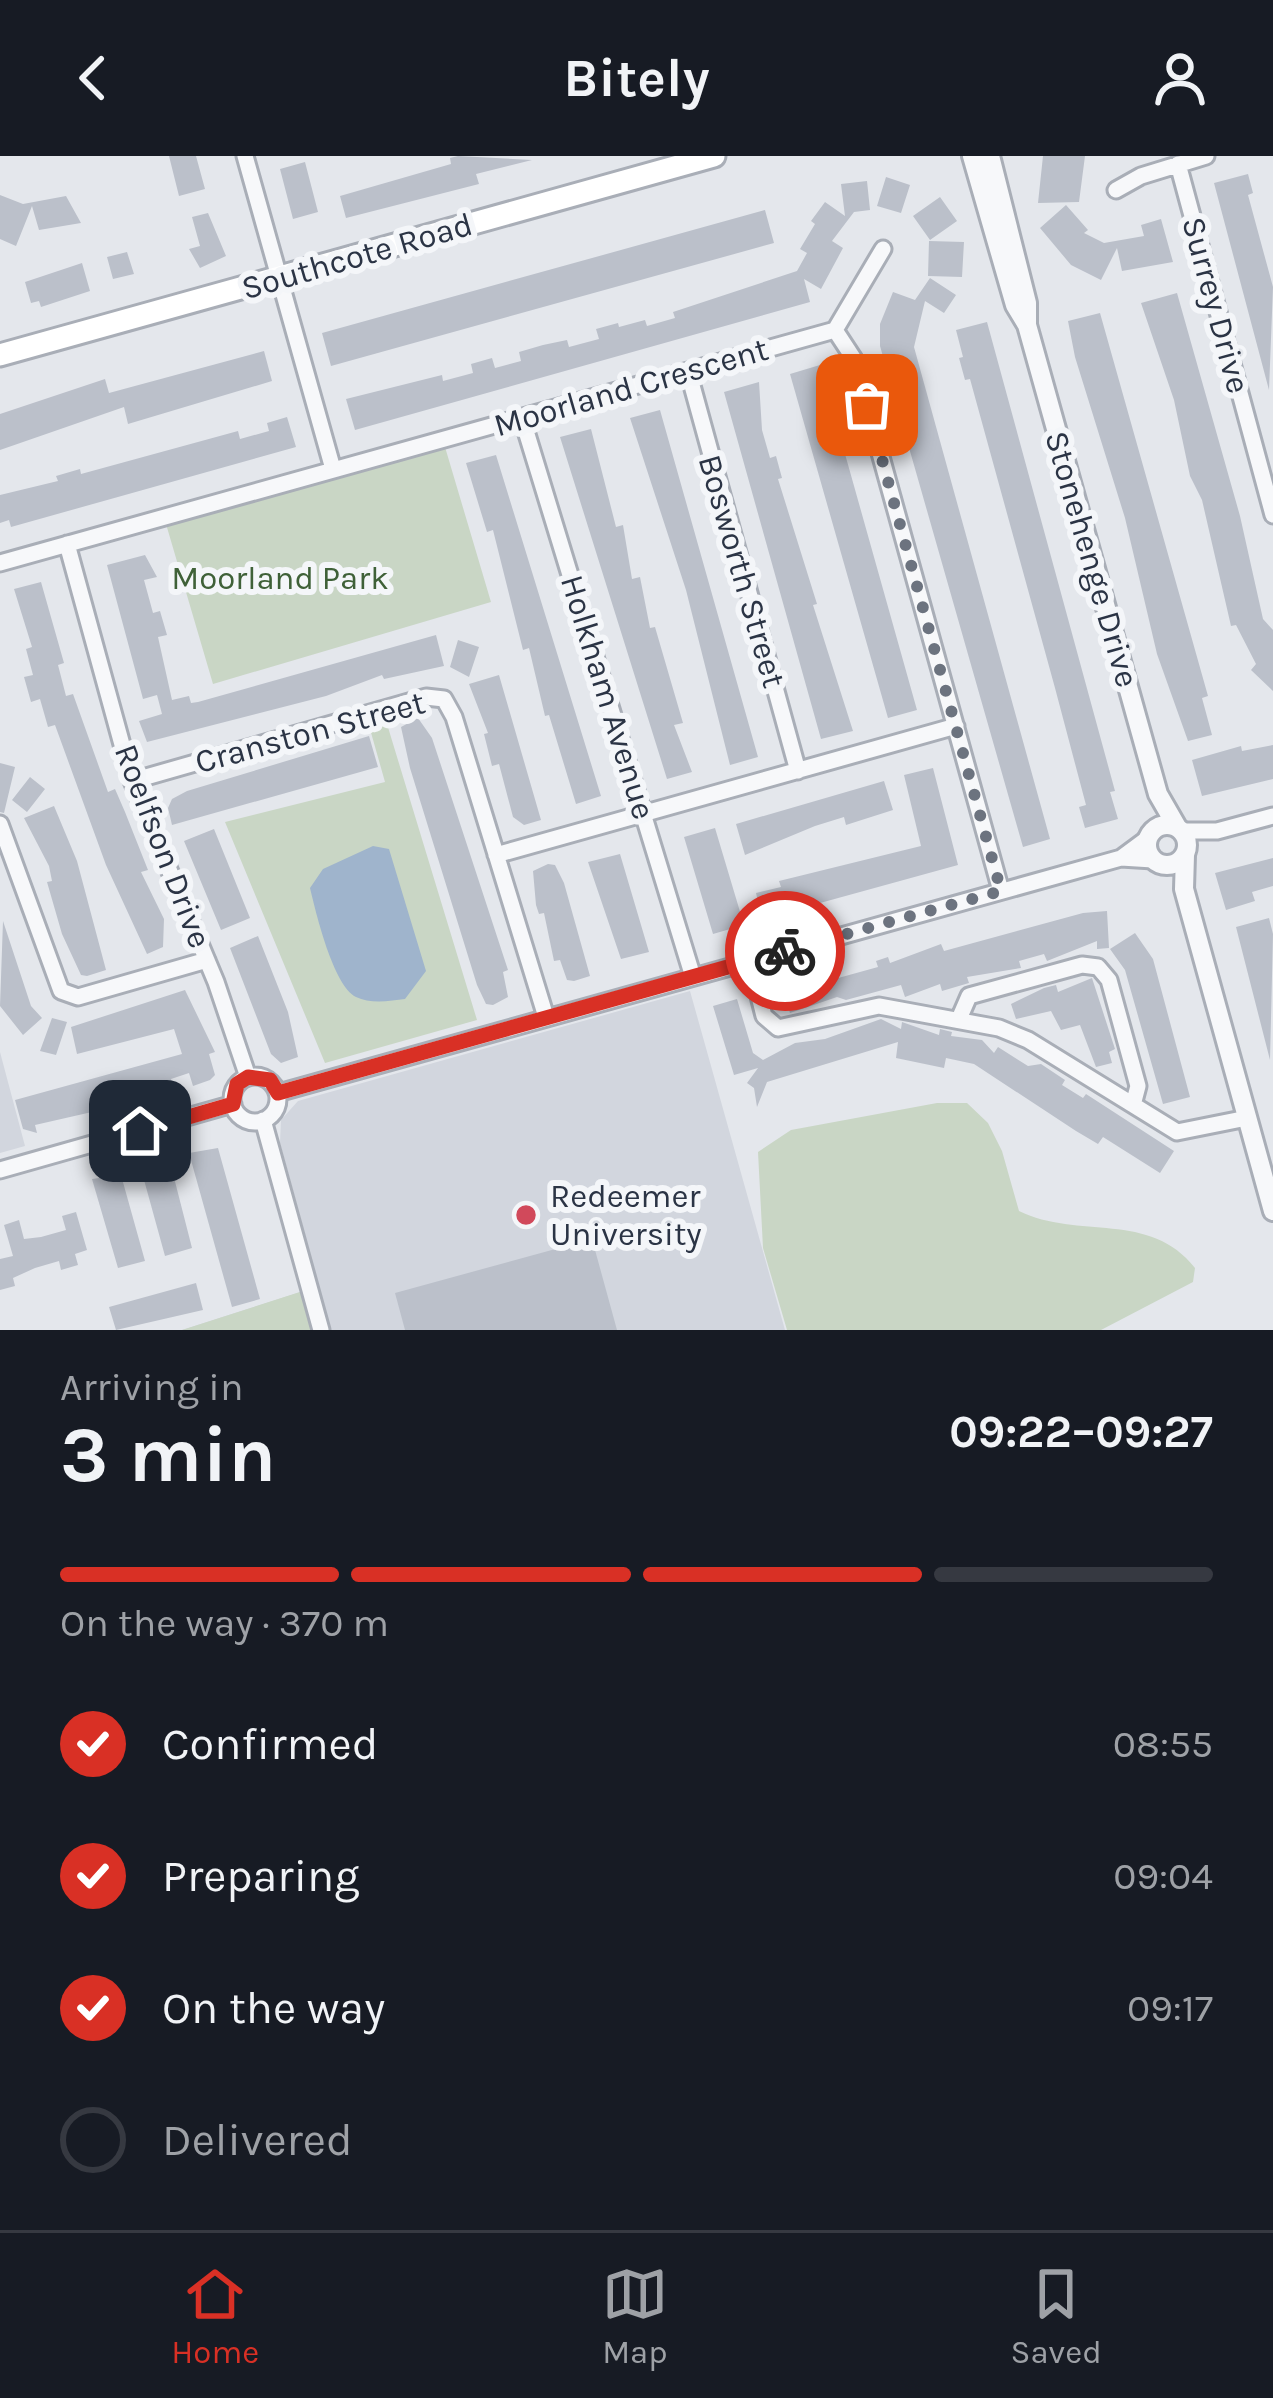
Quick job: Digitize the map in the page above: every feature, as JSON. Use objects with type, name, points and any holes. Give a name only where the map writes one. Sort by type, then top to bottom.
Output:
[{"type":"main road","name":"Southcote Road","points":[[0,355],[641,166],[714,156]]},
{"type":"street","points":[[245,156],[333,470]]},
{"type":"street","name":"Stonehenge Drive","points":[[972,156],[1015,305],[1027,325],[1158,794],[1182,840]]},
{"type":"street","name":"Stonehenge Drive","points":[[990,156],[1028,303],[1027,325]]},
{"type":"street","points":[[1116,190],[1206,156]]},
{"type":"street","name":"Surrey Drive","points":[[1178,164],[1273,515]]},
{"type":"street","points":[[883,249],[835,330],[854,359],[1001,891]]},
{"type":"street","name":"Moorland Crescent","points":[[0,562],[835,330]]},
{"type":"street","name":"Bosworth Street","points":[[688,371],[798,771]]},
{"type":"street","name":"Holkham Avenue","points":[[522,418],[693,977]]},
{"type":"street","name":"Roelfson Drive","points":[[67,544],[132,781],[207,960],[248,1077]]},
{"type":"street","name":"Cranston Street","points":[[132,781],[435,697],[450,706],[546,1017]]},
{"type":"street","points":[[496,855],[956,726]]},
{"type":"street","name":"Stonehenge Drive","points":[[1150,836],[1158,794]]},
{"type":"street","points":[[1121,858],[1160,826],[1182,840],[1273,816]]},
{"type":"street","points":[[0,824],[61,991],[78,997],[207,960]]},
{"type":"street","points":[[1150,836],[1157,862],[1184,889]]},
{"type":"street","points":[[278,1093],[1121,858],[1171,865],[1182,840]]},
{"type":"street","points":[[1182,840],[1184,889],[1273,1211]]},
{"type":"street","points":[[750,961],[764,1016],[778,1028],[878,1006],[959,1019],[1028,1040],[1187,1134],[1247,1118]]},
{"type":"street","points":[[959,1019],[969,996],[1082,965],[1098,967],[1109,980],[1138,1086],[1132,1105]]},
{"type":"street","points":[[248,1077],[270,1080],[278,1093],[277,1106],[263,1120],[241,1117],[233,1104],[237,1084],[248,1077]]},
{"type":"street","points":[[0,1170],[233,1104]]},
{"type":"street","points":[[263,1120],[322,1330]]},
{"type":"shaded area","name":"Redeemer University","points":[[690,991],[785,1330],[182,1330],[319,1286],[280,1143],[281,1120],[298,1101]]},
{"type":"shaded area","points":[[0,1052],[25,1146],[0,1153]]},
{"type":"green space","name":"Moorland Park","points":[[445,447],[491,602],[213,684],[166,524]]},
{"type":"green space","points":[[387,724],[477,1020],[325,1063],[225,822],[385,782],[370,729]]},
{"type":"green space","points":[[937,1103],[967,1103],[988,1123],[1002,1151],[1019,1211],[1157,1239],[1195,1268],[1193,1282],[1101,1330],[787,1330],[763,1248],[758,1152],[791,1130]]},
{"type":"green space","points":[[303,1291],[314,1330],[182,1330]]},
{"type":"water","points":[[373,846],[389,849],[426,971],[405,999],[367,1001],[348,990],[327,947],[310,888],[323,869]]},
{"type":"building","points":[[169,156],[196,156],[205,189],[179,196]]},
{"type":"building","points":[[1043,156],[1085,156],[1079,202],[1038,203]]},
{"type":"building","points":[[450,158],[532,160],[476,174],[479,184],[346,218],[340,196],[451,164]]},
{"type":"building","points":[[305,162],[318,212],[293,219],[280,169]]},
{"type":"building","points":[[1248,174],[1253,193],[1248,195],[1273,287],[1269,390],[1214,183]]},
{"type":"building","points":[[886,177],[910,185],[901,213],[877,206]]},
{"type":"building","points":[[867,181],[870,210],[854,212],[832,241],[843,248],[821,289],[804,279],[810,302],[355,430],[346,399],[442,375],[443,381],[473,373],[471,364],[492,358],[495,368],[521,361],[519,352],[567,340],[569,347],[599,339],[596,329],[618,323],[619,327],[645,320],[647,326],[675,318],[673,312],[797,271],[807,253],[800,249],[815,224],[811,221],[825,202],[845,216],[841,184]]},
{"type":"building","points":[[0,195],[23,204],[66,196],[81,223],[39,230],[32,206],[16,246],[0,239]]},
{"type":"building","points":[[940,197],[957,221],[930,240],[913,216]]},
{"type":"building","points":[[1066,205],[1088,230],[1084,233],[1104,243],[1144,236],[1141,225],[1161,219],[1173,262],[1122,271],[1117,248],[1101,280],[1071,265],[1040,228]]},
{"type":"building","points":[[765,210],[774,243],[331,366],[322,333]]},
{"type":"building","points":[[208,213],[226,256],[200,268],[189,249],[200,246],[192,217]]},
{"type":"building","points":[[929,241],[964,242],[962,277],[928,276]]},
{"type":"building","points":[[127,252],[134,274],[113,279],[107,257]]},
{"type":"building","points":[[82,263],[90,291],[41,307],[39,301],[31,303],[25,282]]},
{"type":"building","points":[[930,278],[956,295],[944,313],[925,301],[914,347],[1050,839],[1023,847],[880,346],[880,324],[893,292],[915,300]]},
{"type":"building","points":[[1177,293],[1240,516],[1263,619],[1273,630],[1273,691],[1251,670],[1256,664],[1236,625],[1231,626],[1202,500],[1190,476],[1174,400],[1141,303]]},
{"type":"building","points":[[1100,313],[1208,696],[1202,698],[1212,735],[1188,741],[1157,654],[1125,518],[1075,357],[1068,321]]},
{"type":"building","points":[[987,322],[1115,791],[1110,792],[1118,819],[1085,828],[1079,807],[1086,805],[1055,688],[970,379],[965,380],[959,358],[963,357],[956,330]]},
{"type":"building","points":[[264,351],[272,381],[128,424],[124,407],[0,450],[0,414],[105,379],[109,393]]},
{"type":"building","points":[[820,365],[917,710],[888,718],[790,374]]},
{"type":"building","points":[[759,382],[762,430],[770,458],[776,456],[782,478],[778,479],[817,604],[813,605],[853,731],[821,739],[724,392]]},
{"type":"building","points":[[660,410],[758,757],[730,765],[686,590],[630,418]]},
{"type":"building","points":[[287,417],[296,447],[11,527],[9,520],[0,523],[0,495],[58,481],[56,476],[80,469],[81,474],[238,431],[240,439],[269,431],[267,423]]},
{"type":"building","points":[[591,429],[616,527],[623,525],[632,579],[640,577],[650,628],[655,627],[683,723],[674,725],[692,772],[667,779],[560,437]]},
{"type":"building","points":[[496,455],[601,796],[576,804],[549,715],[545,716],[529,648],[523,650],[493,530],[487,532],[466,463]]},
{"type":"building","points":[[145,555],[157,577],[144,580],[153,613],[160,611],[167,635],[158,637],[172,700],[189,696],[191,703],[198,702],[436,635],[444,666],[384,679],[382,675],[326,696],[147,742],[139,721],[162,714],[157,695],[143,699],[107,565]]},
{"type":"building","points":[[41,582],[64,663],[58,665],[66,696],[73,694],[108,792],[115,789],[148,870],[141,872],[164,919],[163,947],[147,954],[106,865],[55,725],[48,727],[40,699],[31,702],[24,677],[33,675],[26,649],[32,647],[14,589]]},
{"type":"building","points":[[458,640],[479,647],[469,677],[450,667]]},
{"type":"building","points":[[499,675],[541,820],[524,825],[513,817],[499,764],[492,766],[484,734],[488,733],[469,684]]},
{"type":"building","points":[[418,718],[432,738],[508,970],[503,972],[508,997],[493,1005],[486,1004],[477,985],[410,768],[401,727]]},
{"type":"building","points":[[369,736],[378,767],[172,825],[168,808],[172,799],[187,791]]},
{"type":"building","points":[[1273,745],[1273,779],[1202,796],[1192,760],[1241,746],[1242,751]]},
{"type":"building","points":[[0,763],[15,767],[4,813],[0,812]]},
{"type":"building","points":[[933,768],[958,865],[762,919],[756,893],[781,887],[779,881],[921,846],[904,775]]},
{"type":"building","points":[[30,777],[45,789],[27,812],[12,800]]},
{"type":"building","points":[[884,781],[893,810],[846,825],[844,817],[745,855],[736,824]]},
{"type":"building","points":[[54,806],[77,861],[106,970],[87,976],[81,975],[62,934],[47,882],[52,881],[49,866],[24,818]]},
{"type":"building","points":[[715,828],[744,925],[713,934],[684,837]]},
{"type":"building","points":[[214,829],[250,918],[221,930],[184,841]]},
{"type":"building","points":[[620,854],[649,952],[621,959],[588,862]]},
{"type":"building","points":[[1273,858],[1273,886],[1252,892],[1255,901],[1226,910],[1215,873]]},
{"type":"building","points":[[555,865],[564,883],[590,976],[574,981],[567,980],[560,960],[554,961],[544,913],[539,914],[536,905],[533,871]]},
{"type":"building","points":[[1107,911],[1109,948],[1097,949],[1097,941],[1047,961],[1044,954],[1019,961],[1021,968],[967,977],[969,983],[942,991],[940,984],[905,997],[901,985],[846,1000],[837,997],[790,1013],[784,993],[878,967],[876,961],[888,957],[890,963],[941,944],[944,951],[1083,913]]},
{"type":"building","points":[[1269,918],[1273,934],[1270,1060],[1236,927]]},
{"type":"building","points":[[3,921],[31,1006],[42,1018],[23,1035],[0,1006]]},
{"type":"building","points":[[1135,933],[1153,959],[1190,1097],[1163,1104],[1125,970],[1110,949]]},
{"type":"building","points":[[258,936],[288,1012],[298,1057],[281,1063],[271,1054],[230,948]]},
{"type":"building","points":[[1092,978],[1115,1049],[1109,1052],[1112,1063],[1096,1067],[1080,1025],[1061,1030],[1051,1011],[1016,1019],[1011,1004],[1044,988],[1056,985],[1058,992]]},
{"type":"building","points":[[185,990],[215,1052],[209,1054],[215,1075],[210,1080],[193,1086],[189,1073],[171,1079],[173,1087],[131,1097],[127,1104],[35,1125],[37,1133],[23,1129],[15,1100],[182,1054],[174,1029],[77,1054],[71,1027]]},
{"type":"building","points":[[737,999],[753,1053],[763,1060],[795,1043],[825,1039],[881,1019],[901,1029],[902,1022],[939,1035],[940,1029],[952,1032],[951,1036],[982,1040],[994,1053],[998,1047],[1028,1066],[1041,1064],[1065,1080],[1062,1085],[1083,1098],[1086,1094],[1174,1151],[1160,1173],[1103,1137],[1098,1144],[974,1064],[946,1058],[944,1068],[896,1058],[898,1042],[767,1082],[757,1107],[754,1088],[747,1083],[758,1068],[734,1075],[713,1006]]},
{"type":"building","points":[[52,1018],[67,1022],[56,1055],[40,1051]]},
{"type":"building","points":[[218,1148],[260,1299],[232,1307],[189,1153]]},
{"type":"building","points":[[169,1158],[192,1248],[165,1256],[141,1169]]},
{"type":"building","points":[[121,1175],[145,1261],[118,1268],[92,1179]]},
{"type":"building","points":[[76,1212],[87,1250],[75,1254],[78,1265],[61,1270],[59,1261],[35,1268],[13,1278],[15,1286],[0,1290],[0,1259],[13,1256],[4,1225],[19,1220],[24,1239],[41,1237],[66,1230],[62,1216]]},
{"type":"building","points":[[592,1239],[617,1330],[405,1330],[395,1293]]},
{"type":"building","points":[[196,1283],[203,1310],[116,1330],[109,1307]]},
{"type":"way so far","points":[[785,951],[1001,891],[867,405]]},
{"type":"place","name":"Redeemer University","points":[[526,1215]]},
{"type":"route","points":[[140,1131],[233,1104],[237,1084],[248,1077],[270,1080],[278,1093],[785,951]]}]
